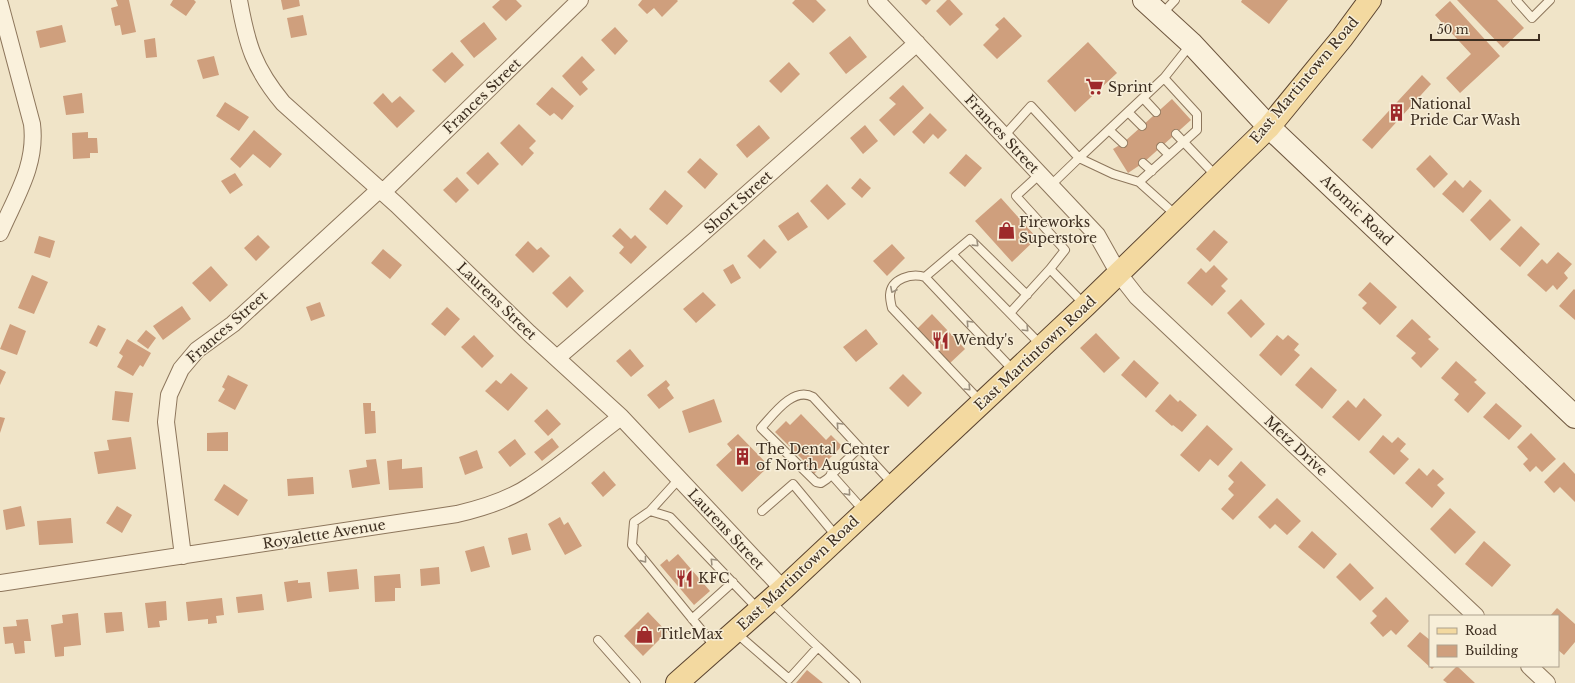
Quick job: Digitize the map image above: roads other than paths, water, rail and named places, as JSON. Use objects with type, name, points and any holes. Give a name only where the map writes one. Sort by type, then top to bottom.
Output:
[{"type":"main road","name":"Atomic Road","points":[[1144,0],[1168,8],[1192,43],[1269,126],[1575,417]]},
{"type":"main road","name":"East Martintown Road","points":[[677,683],[838,538],[1119,274],[1178,216],[1269,126],[1342,38],[1370,0]]},
{"type":"street","name":"Laurens Street","points":[[239,0],[247,43],[260,72],[271,88],[292,112],[382,191],[621,417],[679,479],[770,600]]},
{"type":"street","name":"Frances Street","points":[[183,556],[166,422],[170,394],[180,369],[197,350],[233,324],[382,191],[580,0]]},
{"type":"street","name":"Frances Street","points":[[876,0],[1097,235],[1119,274]]},
{"type":"street","points":[[0,4],[5,46],[32,124],[34,148],[30,167],[0,232]]},
{"type":"street","name":"Short Street","points":[[557,358],[696,239],[917,43]]},
{"type":"street","name":"Metz Drive","points":[[1119,274],[1137,297],[1475,615]]},
{"type":"street","name":"Royalette Avenue","points":[[0,583],[458,514],[478,509],[498,502],[531,485],[621,417]]},
{"type":"street","points":[[1530,667],[1547,683]]},
{"type":"lane","points":[[1516,0],[1532,18],[1550,0]]},
{"type":"lane","points":[[1010,313],[1065,250],[1016,196],[1045,180],[1079,158],[1164,78],[1192,43]]},
{"type":"lane","points":[[1139,182],[1197,130],[1198,114],[1164,78]]},
{"type":"lane","points":[[1143,98],[1156,112]]},
{"type":"lane","points":[[1004,136],[1030,106],[1079,158],[1113,174],[1139,182],[1178,216]]},
{"type":"lane","points":[[1128,112],[1142,126]]},
{"type":"lane","points":[[1109,130],[1123,143]]},
{"type":"lane","points":[[1176,134],[1217,177]]},
{"type":"lane","points":[[1161,147],[1169,155]]},
{"type":"lane","points":[[1144,163],[1152,171]]},
{"type":"lane","points":[[925,276],[970,239],[1027,295]]},
{"type":"lane","points":[[952,254],[1042,346]]},
{"type":"lane","points":[[1050,269],[1085,306]]},
{"type":"lane","points":[[982,403],[892,308],[890,294],[894,285],[904,277],[916,274],[925,276],[1015,372]]},
{"type":"lane","points":[[859,448],[821,482],[813,481],[761,428],[789,400],[798,394],[806,394],[812,397],[894,485]]},
{"type":"lane","points":[[831,474],[864,512]]},
{"type":"lane","points":[[679,479],[650,511],[634,522],[632,546],[716,648]]},
{"type":"lane","points":[[762,511],[793,484],[838,538]]},
{"type":"lane","points":[[650,511],[670,516],[733,582],[770,600],[818,648],[856,683]]},
{"type":"lane","points":[[692,619],[733,582]]},
{"type":"lane","points":[[734,632],[789,679],[818,648]]},
{"type":"lane","points":[[598,640],[636,683]]},
{"type":"place","name":"Sprint","points":[[1095,87]]},
{"type":"place","name":"National Pride Car Wash","points":[[1397,112]]},
{"type":"place","name":"Fireworks Superstore","points":[[1006,230]]},
{"type":"place","name":"Wendy's","points":[[940,340]]},
{"type":"place","name":"The Dental Center of North Augusta","points":[[743,457]]},
{"type":"place","name":"KFC","points":[[685,578]]},
{"type":"place","name":"TitleMax","points":[[645,634]]}]
